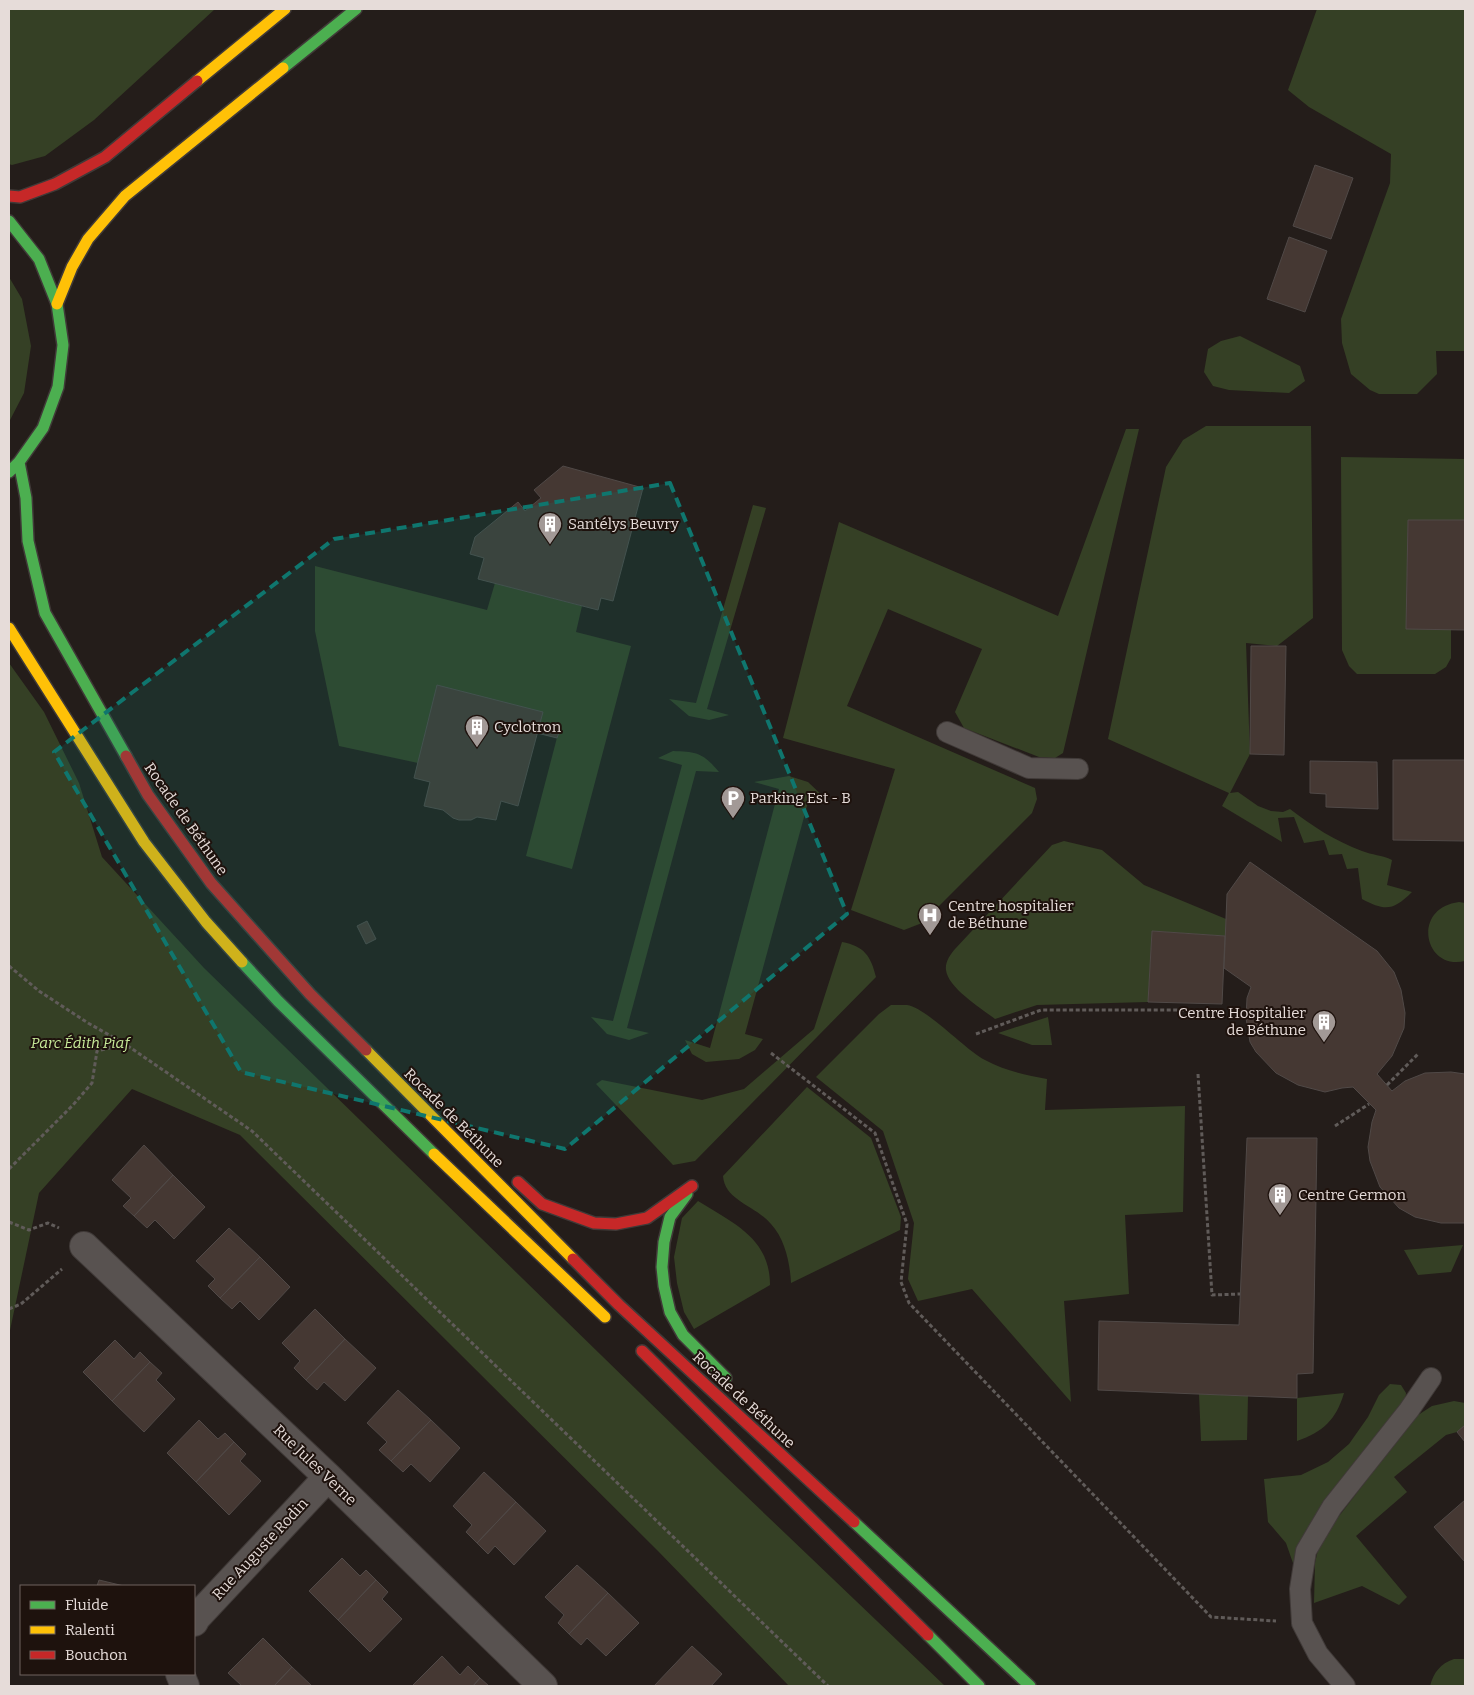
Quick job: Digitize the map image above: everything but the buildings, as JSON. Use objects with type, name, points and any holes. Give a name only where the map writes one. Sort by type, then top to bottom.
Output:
[{"type":"main road","points":[[9,196],[20,197],[55,184],[105,156],[285,9]]},
{"type":"main road","points":[[57,304],[72,267],[88,239],[125,196],[356,9]]},
{"type":"main road","points":[[9,221],[39,259],[57,304],[63,346],[58,388],[43,428],[19,462],[9,472]]},
{"type":"main road","name":"Rocade de Béthune","points":[[19,462],[26,498],[28,541],[45,613],[148,795],[211,883],[310,994],[619,1305],[1030,1686]]},
{"type":"main road","points":[[9,628],[144,842],[206,922],[278,1001],[387,1109],[611,1322]]},
{"type":"main road","points":[[385,1070],[479,1147]]},
{"type":"main road","points":[[507,1172],[542,1204],[594,1223],[616,1224],[646,1218],[692,1186],[670,1217],[664,1242],[662,1267],[664,1286],[670,1312],[683,1335],[734,1386]]},
{"type":"main road","points":[[633,1343],[712,1418],[979,1686]]},
{"type":"main road","points":[[791,1446],[809,1481]]},
{"type":"street","name":"Rue Jules Verne","points":[[75,1255],[328,1477],[543,1686]]},
{"type":"street","name":"Rue Auguste Rodin","points":[[195,1620],[328,1477]]},
{"type":"lane","points":[[947,732],[1029,768],[1078,769]]},
{"type":"lane","points":[[1345,1686],[1318,1654],[1302,1623],[1300,1589],[1306,1551],[1332,1507],[1409,1410],[1431,1378]]},
{"type":"path","points":[[9,966],[39,991],[88,1023],[125,1044],[252,1131],[828,1686]]},
{"type":"path","points":[[976,1034],[1041,1010],[1187,1010]]},
{"type":"path","points":[[9,1169],[73,1105],[92,1083],[97,1051],[125,1044]]},
{"type":"path","points":[[1387,1086],[1419,1053]]},
{"type":"path","points":[[771,1054],[875,1133],[907,1224],[901,1282],[909,1303],[1211,1617],[1302,1623]]},
{"type":"path","points":[[1198,1074],[1212,1295],[1240,1294]]},
{"type":"path","points":[[1335,1126],[1369,1104]]},
{"type":"path","points":[[9,1309],[21,1304],[75,1255]]},
{"type":"highlighted area","points":[[670,483],[847,914],[565,1149],[241,1072],[54,752],[334,539]]},
{"type":"green space","points":[[9,9],[215,9],[94,120],[45,156],[12,165],[9,164]]},
{"type":"green space","points":[[1317,9],[1465,9],[1465,351],[1436,351],[1437,374],[1417,394],[1379,394],[1370,390],[1351,374],[1342,343],[1341,319],[1390,183],[1391,154],[1309,107],[1288,90]]},
{"type":"green space","points":[[9,277],[22,299],[31,346],[24,393],[9,422]]},
{"type":"green space","points":[[1240,336],[1300,366],[1305,381],[1289,393],[1229,390],[1213,386],[1204,372],[1208,349],[1221,341]]},
{"type":"green space","points":[[1206,426],[1311,426],[1313,618],[1277,646],[1246,643],[1250,754],[1230,793],[1238,792],[1258,806],[1271,811],[1283,812],[1290,809],[1342,843],[1392,860],[1387,885],[1412,892],[1394,906],[1377,906],[1362,899],[1358,868],[1347,869],[1342,854],[1329,855],[1324,840],[1304,843],[1294,817],[1278,818],[1282,842],[1222,806],[1229,793],[1108,739],[1166,467],[1183,440]]},
{"type":"green space","points":[[1126,429],[1139,429],[1063,753],[1055,758],[1039,757],[964,728],[955,712],[982,649],[888,609],[847,706],[1035,788],[1037,799],[1032,813],[922,923],[904,930],[851,910],[895,769],[783,738],[839,522],[1058,616]]},
{"type":"green space","points":[[1341,457],[1465,459],[1465,520],[1408,520],[1406,628],[1451,629],[1451,658],[1446,667],[1435,674],[1357,674],[1349,666],[1342,650]]},
{"type":"green space","points":[[753,505],[766,508],[707,709],[729,715],[709,720],[689,716],[669,699],[696,703]]},
{"type":"green space","points":[[315,566],[487,610],[495,583],[582,606],[576,632],[631,646],[572,869],[526,856],[559,730],[539,725],[418,763],[339,746],[315,631]]},
{"type":"green space","name":"Parc Édith Piaf","points":[[9,663],[44,712],[79,783],[102,857],[204,968],[721,1472],[945,1686],[789,1686],[657,1550],[240,1135],[132,1089],[39,1193],[9,1335]]},
{"type":"green space","points":[[673,751],[694,753],[704,757],[719,772],[696,771],[627,1028],[649,1033],[629,1040],[607,1034],[591,1017],[613,1021],[682,765],[658,758]]},
{"type":"green space","points":[[789,776],[808,782],[827,800],[810,795],[745,1034],[763,1039],[755,1050],[739,1059],[706,1062],[692,1054],[685,1040],[710,1048],[779,789],[754,782]]},
{"type":"green space","points":[[1064,841],[1102,850],[1144,885],[1226,919],[1225,936],[1152,931],[1148,1002],[1037,1005],[995,1019],[966,997],[953,984],[946,970],[947,961],[955,949],[1052,845]]},
{"type":"green space","points":[[1459,902],[1465,903],[1465,961],[1451,962],[1440,957],[1432,948],[1429,938],[1429,926],[1434,915],[1444,907]]},
{"type":"green space","points":[[842,942],[856,946],[865,953],[872,963],[876,977],[695,1161],[673,1165],[596,1084],[602,1080],[702,1100],[744,1089],[814,1029]]},
{"type":"green space","points":[[891,1005],[907,1005],[925,1013],[976,1055],[993,1064],[1016,1072],[1047,1079],[1045,1110],[1185,1106],[1183,1212],[1125,1215],[1129,1294],[1064,1301],[1071,1402],[972,1289],[918,1301],[908,1279],[914,1223],[883,1131],[816,1077],[879,1014]]},
{"type":"green space","points":[[1048,1017],[1052,1045],[1032,1045],[998,1033]]},
{"type":"green space","points":[[807,1087],[871,1138],[901,1217],[900,1230],[791,1283],[786,1252],[776,1230],[764,1218],[729,1191],[723,1176]]},
{"type":"green space","points":[[698,1201],[736,1225],[756,1244],[764,1255],[770,1285],[694,1329],[684,1312],[677,1283],[674,1257],[682,1218]]},
{"type":"green space","points":[[1463,1245],[1451,1272],[1418,1275],[1404,1250]]},
{"type":"green space","points":[[1390,1384],[1401,1385],[1406,1393],[1405,1403],[1294,1566],[1286,1543],[1268,1522],[1264,1479],[1301,1475],[1328,1462],[1349,1444],[1368,1417],[1379,1395]]},
{"type":"green space","points":[[1344,1393],[1337,1411],[1327,1424],[1314,1434],[1297,1441],[1297,1398]]},
{"type":"green space","points":[[1199,1394],[1248,1396],[1247,1440],[1201,1441]]},
{"type":"green space","points":[[1454,1401],[1465,1403],[1465,1425],[1457,1432],[1446,1435],[1394,1477],[1407,1492],[1356,1536],[1407,1597],[1399,1605],[1362,1586],[1314,1603],[1315,1563],[1320,1541],[1415,1417],[1432,1406]]},
{"type":"green space","points":[[1454,1659],[1465,1659],[1465,1686],[1430,1686],[1438,1669]]},
{"type":"traffic: fast","points":[[283,68],[356,9]]},
{"type":"traffic: fast","points":[[9,221],[39,259],[57,304],[63,345],[58,387],[43,428],[19,462],[9,472]]},
{"type":"traffic: fast","points":[[19,462],[26,498],[28,541],[45,613],[126,756]]},
{"type":"traffic: fast","points":[[242,962],[278,1001],[434,1154]]},
{"type":"traffic: fast","points":[[687,1194],[670,1217],[664,1242],[662,1267],[664,1286],[670,1312],[683,1335],[726,1378]]},
{"type":"traffic: fast","points":[[854,1522],[1030,1686]]},
{"type":"traffic: fast","points":[[928,1635],[979,1686]]},
{"type":"traffic: slow","points":[[197,81],[285,9]]},
{"type":"traffic: slow","points":[[57,304],[72,267],[88,239],[125,196],[283,68]]},
{"type":"traffic: slow","points":[[9,628],[144,842],[206,922],[242,962]]},
{"type":"traffic: slow","points":[[366,1050],[573,1259]]},
{"type":"traffic: slow","points":[[434,1154],[605,1317]]},
{"type":"traffic: jam","points":[[9,196],[20,197],[55,184],[105,157],[197,81]]},
{"type":"traffic: jam","points":[[126,756],[148,795],[211,883],[310,994],[366,1050]]},
{"type":"traffic: jam","points":[[518,1182],[542,1204],[594,1223],[616,1224],[647,1218],[692,1186]]},
{"type":"traffic: jam","points":[[573,1259],[619,1305],[854,1522]]},
{"type":"traffic: jam","points":[[642,1351],[928,1635]]},
{"type":"place","name":"Santélys Beuvry","points":[[550,545]]},
{"type":"place","name":"Cyclotron","points":[[477,748]]},
{"type":"place","name":"Parking Est - B","points":[[733,819]]},
{"type":"place","name":"Centre hospitalier de Béthune","points":[[930,936]]},
{"type":"place","name":"Centre Hospitalier de Béthune","points":[[1324,1043]]},
{"type":"place","name":"Centre Germon","points":[[1280,1216]]}]
